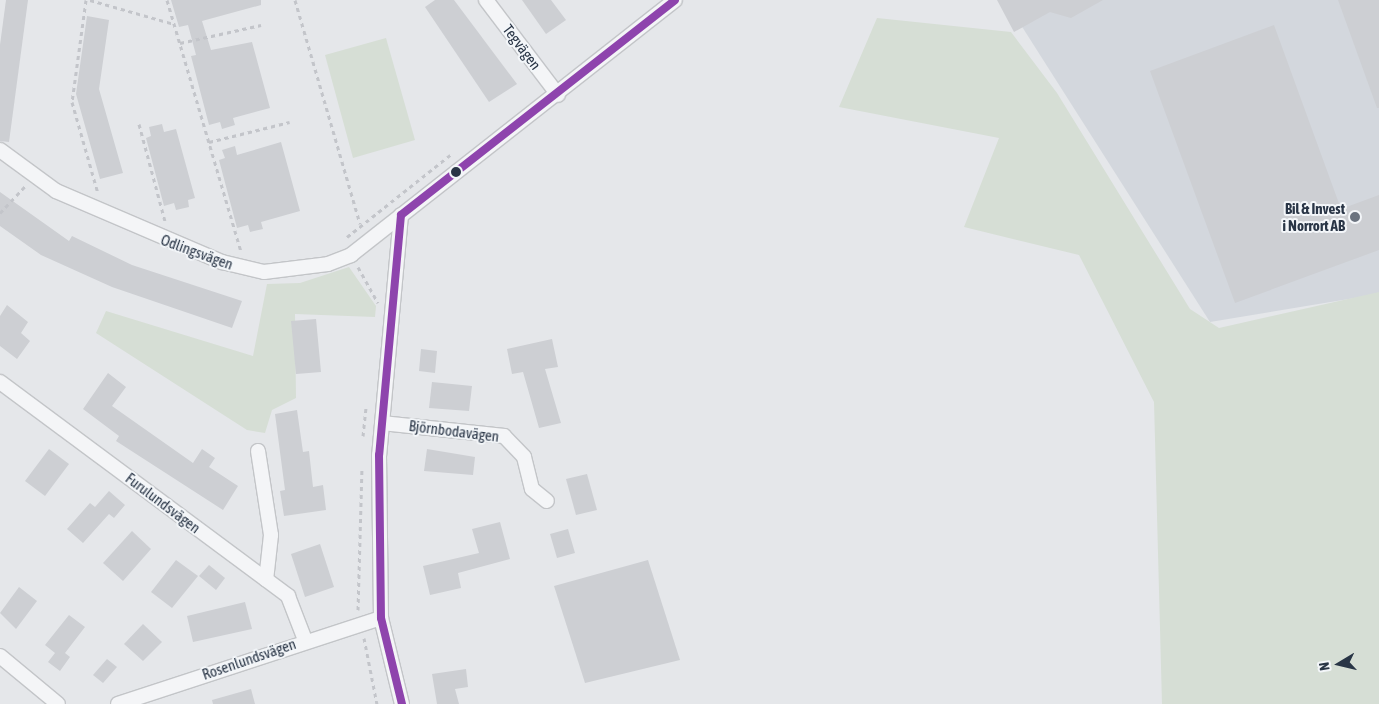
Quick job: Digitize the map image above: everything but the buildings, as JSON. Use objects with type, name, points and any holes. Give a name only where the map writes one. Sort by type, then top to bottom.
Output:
[{"type":"street","name":"Tegvägen","points":[[486,0],[558,95]]},
{"type":"street","name":"Odlingsvägen","points":[[0,150],[34,176],[104,215],[172,243],[246,269],[295,271],[351,255],[558,95],[675,0]]},
{"type":"street","points":[[401,215],[382,423],[381,618],[402,704]]},
{"type":"street","name":"Furulundsvägen","points":[[0,382],[288,596],[305,640]]},
{"type":"street","name":"Björnbodavägen","points":[[382,423],[504,436],[524,458],[532,489],[547,501]]},
{"type":"street","points":[[258,451],[271,535],[266,580]]},
{"type":"street","name":"Rosenlundsvägen","points":[[118,704],[305,640],[381,618]]},
{"type":"street","points":[[0,656],[58,704]]},
{"type":"path","points":[[104,215],[72,102],[88,0],[174,24]]},
{"type":"path","points":[[167,0],[246,269]]},
{"type":"path","points":[[295,0],[360,224]]},
{"type":"path","points":[[180,43],[261,25]]},
{"type":"path","points":[[209,142],[290,122]]},
{"type":"path","points":[[139,124],[172,243]]},
{"type":"path","points":[[381,309],[342,241],[360,224],[454,152]]},
{"type":"path","points":[[0,213],[34,176]]},
{"type":"path","points":[[363,440],[367,401]]},
{"type":"path","points":[[362,459],[356,599],[377,704]]},
{"type":"shaded area","points":[[1005,0],[1379,0],[1379,294],[1210,322]]},
{"type":"shaded area","points":[[877,18],[1011,32],[1057,93],[1190,309],[1219,328],[1379,292],[1379,704],[1162,704],[1154,402],[1079,255],[964,227],[999,138],[839,107]]},
{"type":"shaded area","points":[[386,38],[415,140],[353,158],[325,55]]},
{"type":"shaded area","points":[[349,267],[376,306],[375,317],[295,314],[296,398],[272,410],[265,433],[247,430],[96,333],[106,311],[253,356],[267,284],[300,283]]},
{"type":"transit line","points":[[401,215],[675,0]]},
{"type":"transit line","points":[[401,215],[379,455],[381,618],[402,704]]},
{"type":"place","name":"Bil & Invest i Norrort AB","points":[[1355,217]]}]
